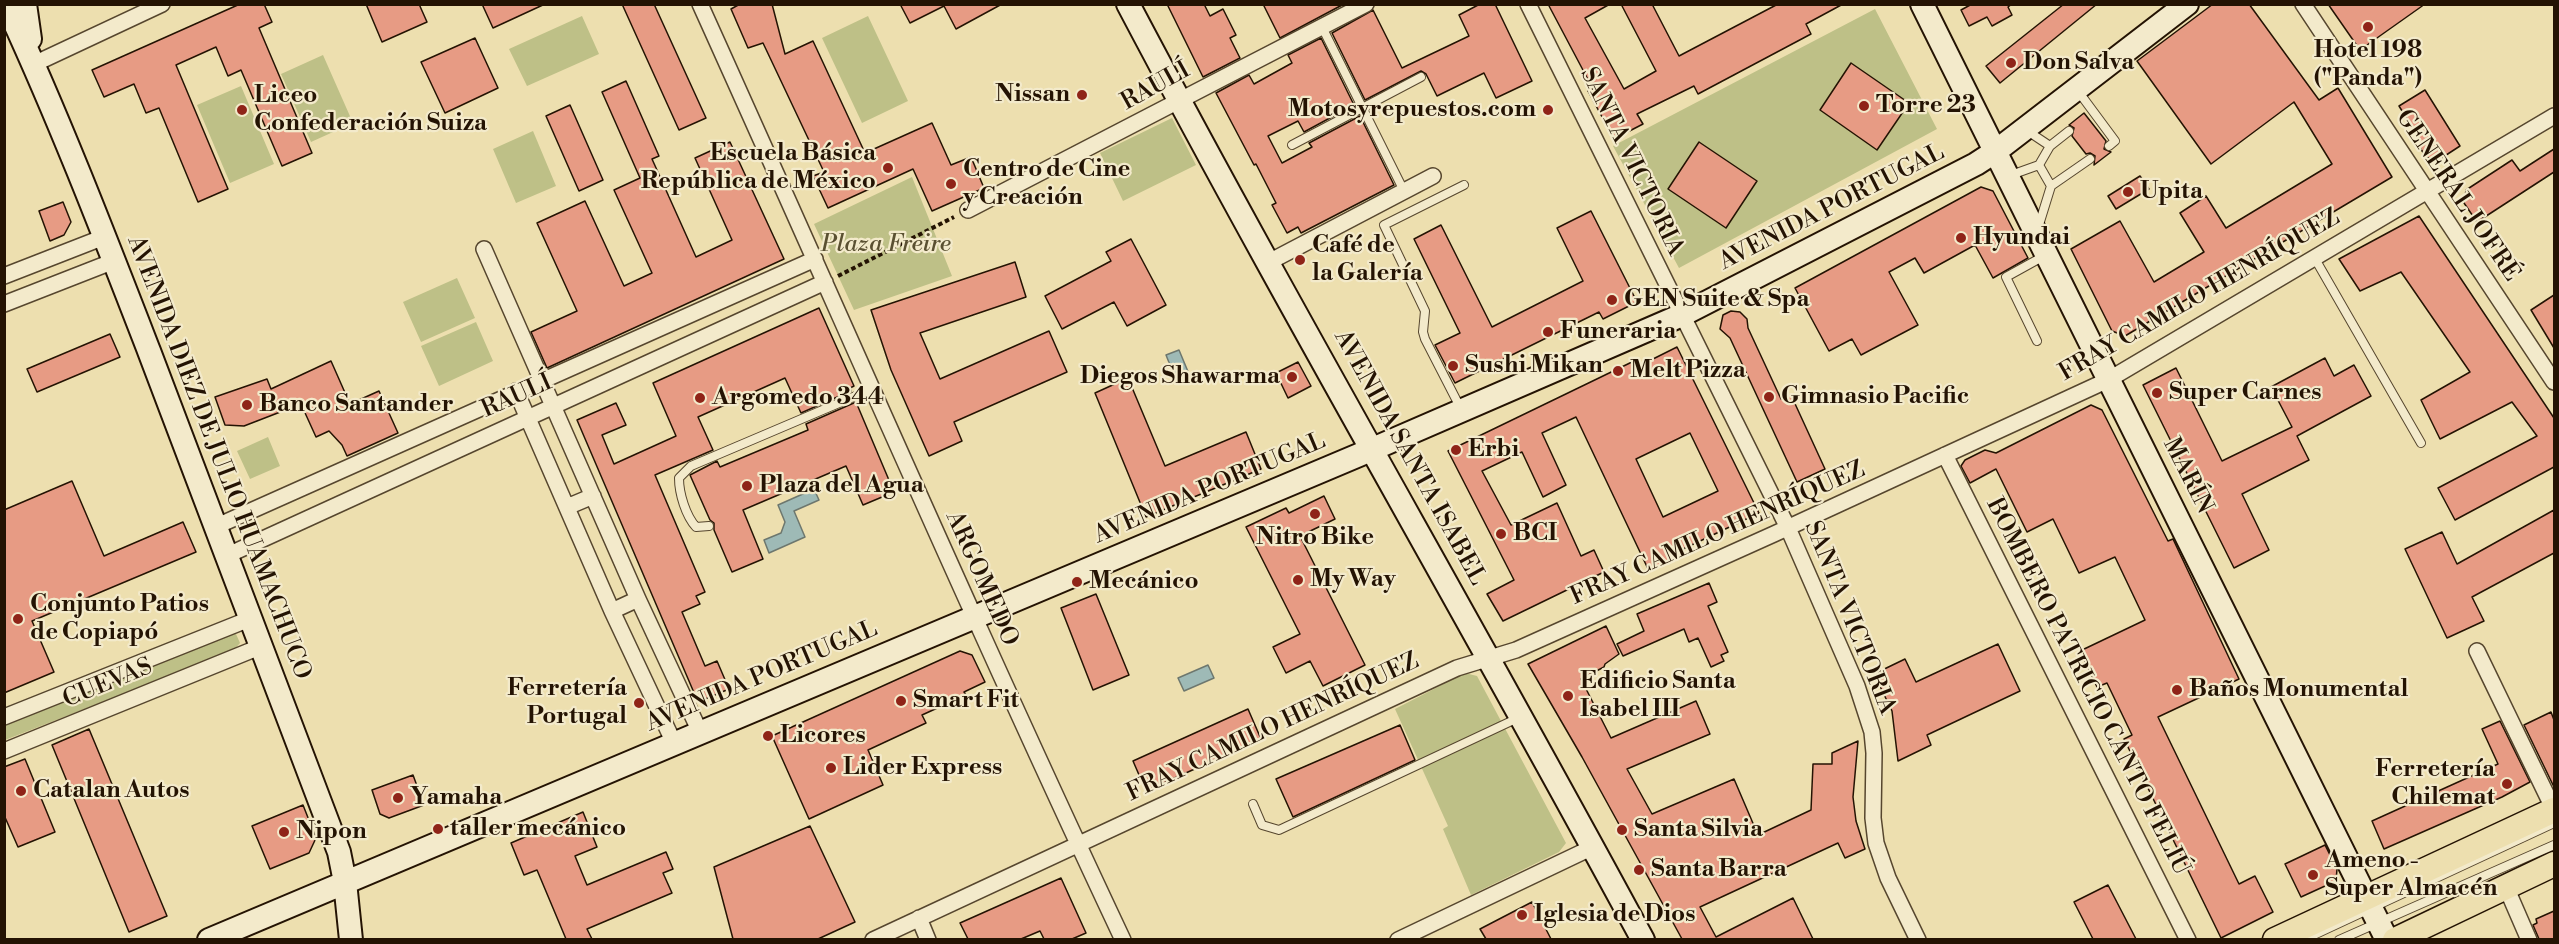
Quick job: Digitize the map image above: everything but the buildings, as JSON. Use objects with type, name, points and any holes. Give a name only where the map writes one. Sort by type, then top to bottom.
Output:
[{"type":"main road","name":"AVENIDA DIEZ DE JULIO HUAMACHUCO","points":[[6,4],[34,64],[114,261],[217,526],[339,852],[345,882],[351,939]]},
{"type":"main road","points":[[24,4],[34,64]]},
{"type":"main road","name":"AVENIDA SANTA ISABEL","points":[[1128,4],[1179,101],[1522,716],[1643,939]]},
{"type":"main road","name":"MARÍN","points":[[1922,4],[2376,916]]},
{"type":"main road","name":"AVENIDA PORTUGAL","points":[[209,939],[1373,449],[1682,315],[1965,171],[1996,151],[2187,4]]},
{"type":"main road","points":[[2275,939],[2376,916],[2554,810]]},
{"type":"main road","points":[[2395,939],[2554,864]]},
{"type":"street","points":[[34,64],[162,4]]},
{"type":"street","name":"ARGOMEDO","points":[[700,4],[973,618],[1123,939]]},
{"type":"street","name":"RAULÍ","points":[[968,210],[1366,4]]},
{"type":"street","name":"SANTA VICTORIA","points":[[1528,4],[1788,528],[1863,701],[1872,732],[1874,753],[1873,818],[1876,843],[1888,878],[1918,939]]},
{"type":"street","name":"GENERAL JOFRÉ","points":[[2302,4],[2554,382]]},
{"type":"street","name":"FRAY CAMILO HENRÍQUEZ","points":[[873,939],[1457,668],[1516,650],[1788,528],[2108,380],[2554,116]]},
{"type":"street","points":[[1269,262],[1433,176]]},
{"type":"street","points":[[4,276],[104,237]]},
{"type":"street","points":[[484,249],[638,599],[700,732]]},
{"type":"street","name":"RAULÍ","points":[[217,526],[815,259]]},
{"type":"street","points":[[4,304],[114,261]]},
{"type":"street","name":"RAULÍ","points":[[228,555],[825,282]]},
{"type":"street","points":[[516,391],[612,611],[674,743]]},
{"type":"street","name":"BOMBERO PATRICIO CANTO FELIÚ","points":[[1945,455],[2188,939]]},
{"type":"street","points":[[567,507],[593,496]]},
{"type":"street","points":[[612,611],[638,599]]},
{"type":"street","name":"CUEVAS","points":[[4,717],[252,618]]},
{"type":"street","name":"CUEVAS","points":[[4,751],[262,645]]},
{"type":"street","points":[[2477,651],[2554,810]]},
{"type":"street","points":[[1398,939],[1593,847]]},
{"type":"street","points":[[2506,887],[2529,939]]},
{"type":"street","points":[[919,918],[928,939]]},
{"type":"lane","points":[[1322,27],[1404,191]]},
{"type":"lane","points":[[1292,145],[1421,77]]},
{"type":"lane","points":[[2077,89],[2091,115],[2115,141],[2109,146]]},
{"type":"lane","points":[[2025,129],[2050,146]]},
{"type":"lane","points":[[2009,176],[2038,165],[2050,146],[2069,131]]},
{"type":"lane","points":[[2036,235],[2051,186],[2090,159]]},
{"type":"lane","points":[[2038,165],[2051,186]]},
{"type":"lane","points":[[1462,411],[1425,339],[1425,311],[1384,225],[1464,185]]},
{"type":"lane","points":[[2037,341],[2006,276],[2046,255]]},
{"type":"lane","points":[[2313,257],[2421,443]]},
{"type":"lane","points":[[709,526],[696,528],[681,494],[679,478],[691,466],[872,389]]},
{"type":"lane","points":[[1253,804],[1262,825],[1279,830],[1522,716]]},
{"type":"lane","points":[[2339,939],[2376,916],[2554,824]]},
{"type":"lane","points":[[2304,939],[2376,916],[2496,872],[2554,844]]},
{"type":"path","points":[[825,282],[968,210]]},
{"type":"green space","points":[[1875,9],[1937,129],[1679,268],[1613,146]]},
{"type":"green space","points":[[582,16],[599,54],[527,86],[509,49]]},
{"type":"green space","points":[[868,16],[908,101],[862,123],[822,38]]},
{"type":"green space","points":[[323,55],[353,123],[311,142],[281,74]]},
{"type":"green space","points":[[241,86],[274,164],[230,183],[197,105]]},
{"type":"green space","points":[[1172,118],[1196,165],[1123,201],[1100,153]]},
{"type":"green space","points":[[533,131],[556,186],[516,203],[493,149]]},
{"type":"green space","name":"Plaza Freire","points":[[912,177],[952,276],[854,310],[814,224]]},
{"type":"green space","points":[[457,278],[475,318],[421,342],[403,302]]},
{"type":"green space","points":[[476,322],[493,361],[439,386],[421,346]]},
{"type":"green space","points":[[268,437],[280,466],[250,479],[237,451]]},
{"type":"green space","points":[[231,633],[236,634],[240,643],[233,651],[5,740],[5,723]]},
{"type":"green space","points":[[1465,673],[1477,676],[1566,843],[1559,852],[1471,895],[1443,829],[1448,826],[1395,709]]},
{"type":"water","points":[[1179,350],[1189,374],[1176,380],[1166,355]]},
{"type":"water","points":[[814,489],[819,500],[794,511],[805,537],[769,553],[764,540],[781,533],[785,522],[778,505]]},
{"type":"water","points":[[1208,665],[1214,678],[1184,691],[1178,678]]},
{"type":"place","name":"Hotel 198 (\"Panda\")","points":[[2368,27]]},
{"type":"place","name":"Don Salva","points":[[2011,63]]},
{"type":"place","name":"Nissan","points":[[1082,95]]},
{"type":"place","name":"Torre 23","points":[[1864,106]]},
{"type":"place","name":"Liceo Confederación Suiza","points":[[242,110]]},
{"type":"place","name":"Motosyrepuestos.com","points":[[1548,110]]},
{"type":"place","name":"Escuela Básica República de México","points":[[888,168]]},
{"type":"place","name":"Centro de Cine y Creación","points":[[951,184]]},
{"type":"place","name":"Upita","points":[[2128,192]]},
{"type":"place","name":"Hyundai","points":[[1961,238]]},
{"type":"place","name":"Café de la Galería","points":[[1300,260]]},
{"type":"place","name":"GEN Suite & Spa","points":[[1612,300]]},
{"type":"place","name":"Funeraria","points":[[1548,332]]},
{"type":"place","name":"Sushi Mikan","points":[[1453,366]]},
{"type":"place","name":"Melt Pizza","points":[[1618,371]]},
{"type":"place","name":"Diegos Shawarma","points":[[1292,377]]},
{"type":"place","name":"Super Carnes","points":[[2157,393]]},
{"type":"place","name":"Gimnasio Pacific","points":[[1769,397]]},
{"type":"place","name":"Argomedo 344","points":[[700,398]]},
{"type":"place","name":"Banco Santander","points":[[247,405]]},
{"type":"place","name":"Erbi","points":[[1456,450]]},
{"type":"place","name":"Plaza del Agua","points":[[747,486]]},
{"type":"place","name":"Nitro Bike","points":[[1315,514]]},
{"type":"place","name":"BCI","points":[[1501,534]]},
{"type":"place","name":"My Way","points":[[1298,580]]},
{"type":"place","name":"Mecánico","points":[[1077,582]]},
{"type":"place","name":"Conjunto Patios de Copiapó","points":[[18,619]]},
{"type":"place","name":"Baños Monumental","points":[[2177,690]]},
{"type":"place","name":"Edificio Santa Isabel III","points":[[1568,696]]},
{"type":"place","name":"Smart Fit","points":[[901,701]]},
{"type":"place","name":"Ferretería Portugal","points":[[639,703]]},
{"type":"place","name":"Licores","points":[[768,736]]},
{"type":"place","name":"Lider Express","points":[[831,768]]},
{"type":"place","name":"Ferretería Chilemat","points":[[2507,784]]},
{"type":"place","name":"Catalan Autos","points":[[21,791]]},
{"type":"place","name":"Yamaha","points":[[398,798]]},
{"type":"place","name":"taller mecánico","points":[[438,829]]},
{"type":"place","name":"Santa Silvia","points":[[1622,830]]},
{"type":"place","name":"Nipon","points":[[284,832]]},
{"type":"place","name":"Santa Barra","points":[[1639,870]]},
{"type":"place","name":"Ameno - Super Almacén","points":[[2313,875]]},
{"type":"place","name":"Iglesia de Dios","points":[[1522,915]]}]
